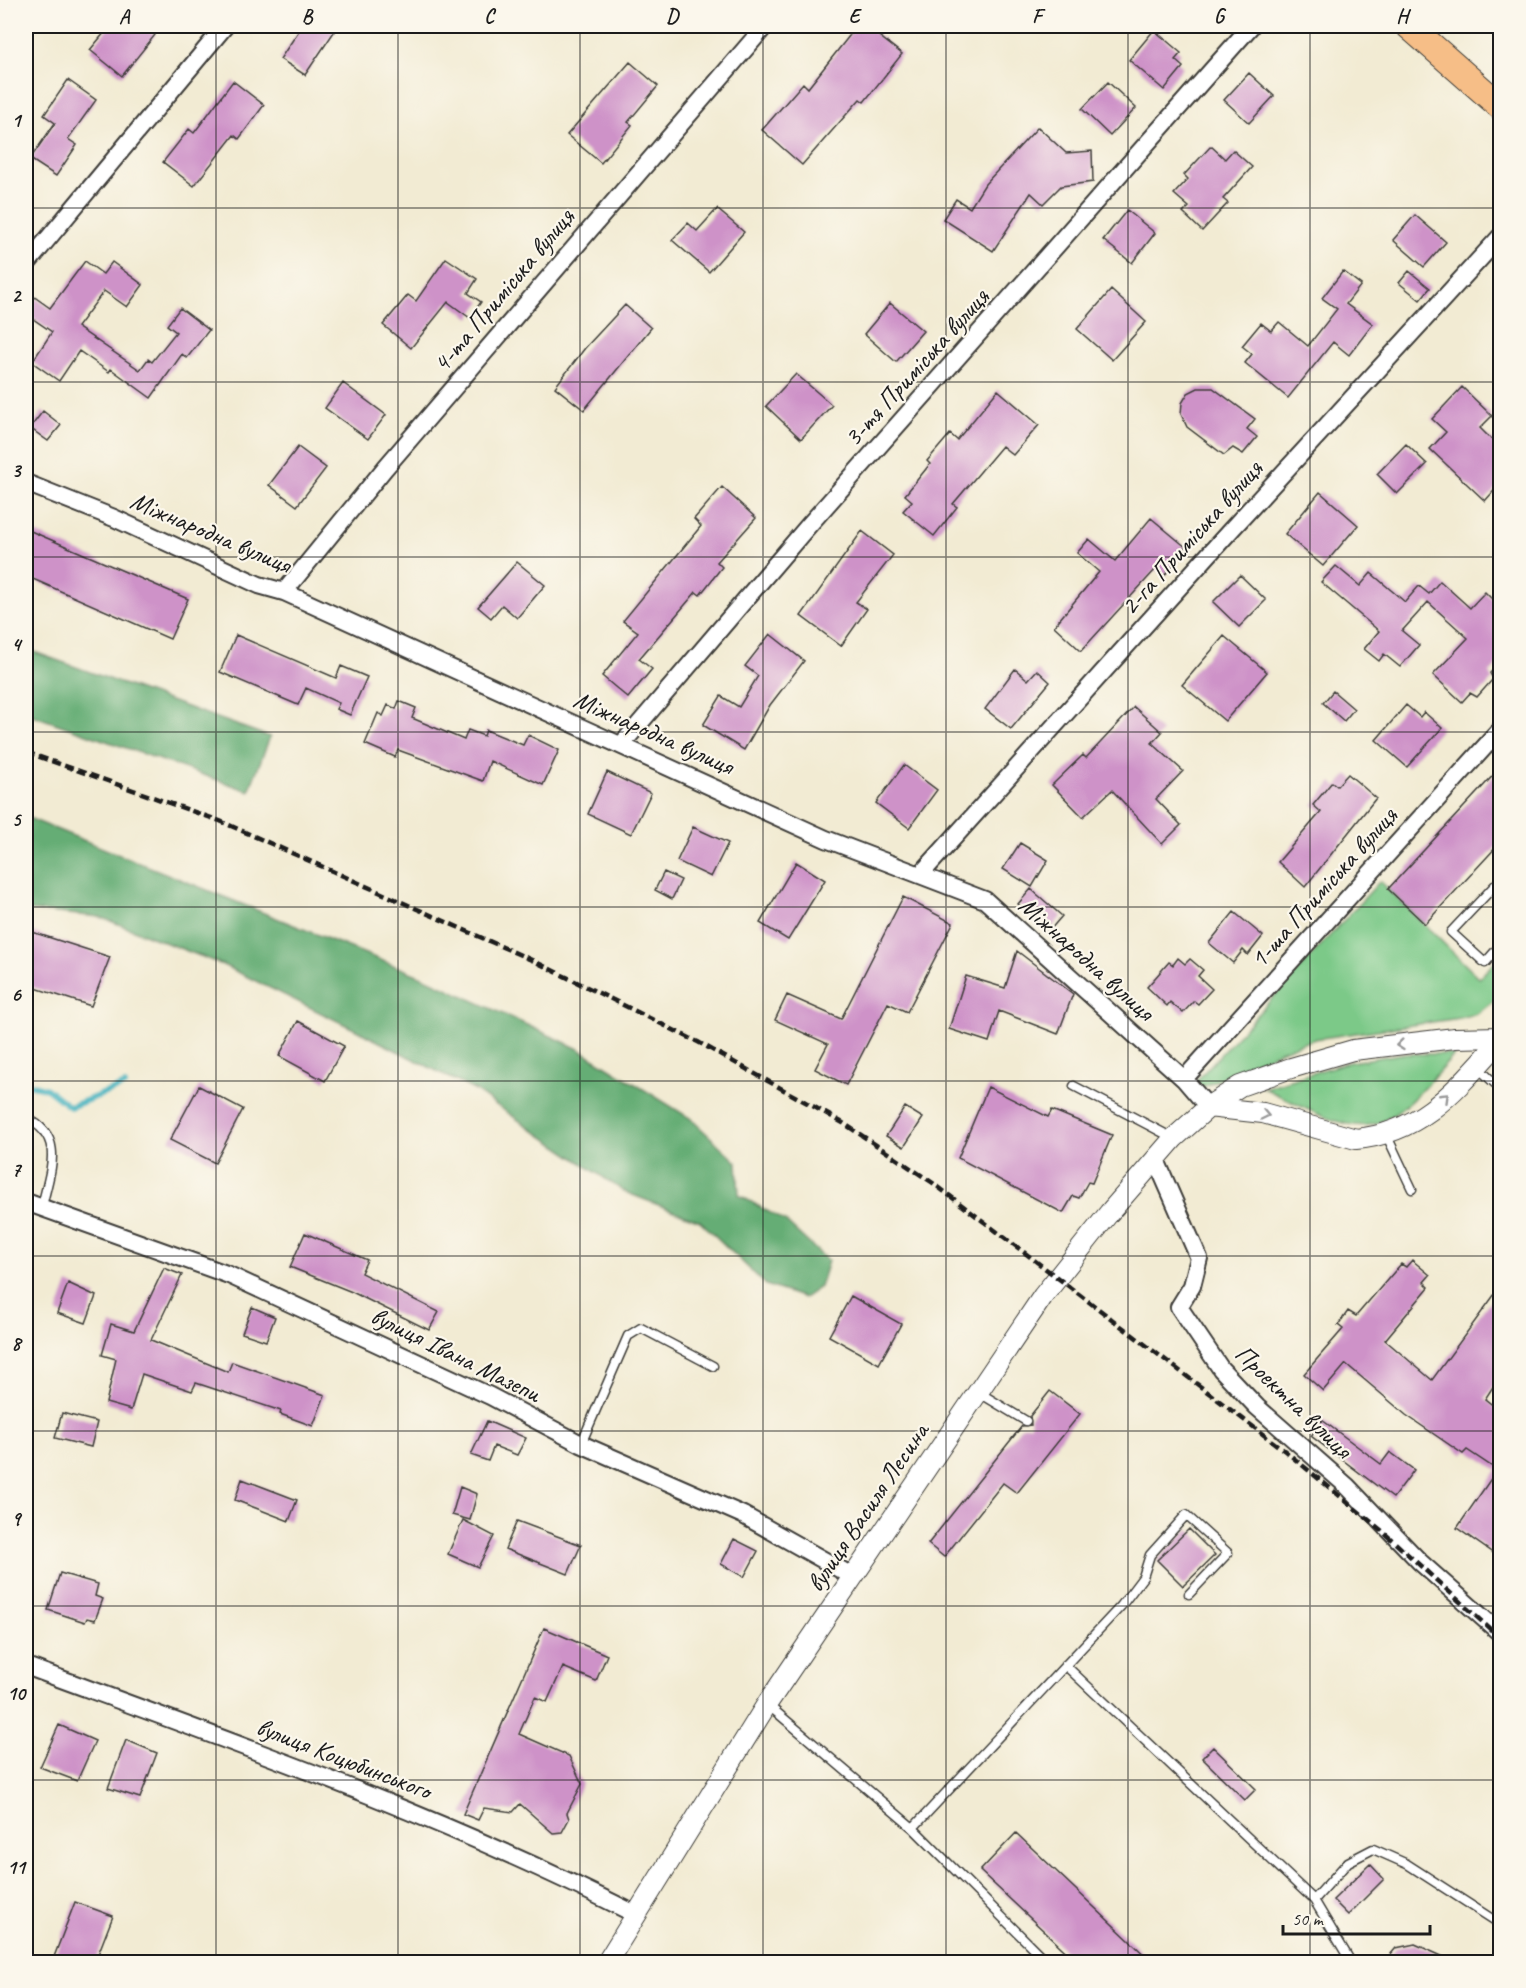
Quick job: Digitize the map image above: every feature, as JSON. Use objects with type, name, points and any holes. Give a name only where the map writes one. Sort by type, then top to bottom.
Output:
[{"type":"main road","points":[[1409,26],[1500,106]]},
{"type":"street","points":[[26,265],[225,26]]},
{"type":"street","name":"4-та Приміська вулиця","points":[[284,592],[385,468],[765,26]]},
{"type":"street","name":"3-тя Приміська вулиця","points":[[622,744],[809,525],[1251,26]]},
{"type":"street","name":"2-га Приміська вулиця","points":[[921,874],[1221,541],[1500,237]]},
{"type":"street","name":"Міжнародна вулиця","points":[[26,483],[114,518],[259,585],[284,592],[826,838],[985,900],[1184,1079],[1208,1107]]},
{"type":"street","name":"1-ша Приміська вулиця","points":[[1184,1079],[1500,730]]},
{"type":"street","name":"вулиця Василя Лесина","points":[[607,1962],[767,1704],[1043,1296],[1109,1213],[1174,1138],[1208,1107],[1240,1086],[1353,1050],[1455,1038],[1500,1039]]},
{"type":"street","name":"вулиця Василя Лесина","points":[[1208,1107],[1263,1113],[1356,1139],[1386,1133],[1424,1118],[1477,1067],[1500,1039]]},
{"type":"street","name":"Проектна вулиця","points":[[1156,1160],[1199,1258],[1192,1286],[1179,1307],[1221,1369],[1257,1407],[1347,1486],[1420,1562],[1500,1633]]},
{"type":"street","name":"вулиця Івана Мазепи","points":[[26,1202],[229,1275],[490,1396],[581,1444],[743,1515],[852,1576]]},
{"type":"street","name":"вулиця Коцюбинського","points":[[26,1666],[394,1803],[563,1877],[637,1914]]},
{"type":"lane","points":[[1500,880],[1451,932],[1485,963],[1500,946]]},
{"type":"lane","points":[[1477,1067],[1500,1088]]},
{"type":"lane","points":[[1074,1086],[1174,1138]]},
{"type":"lane","points":[[26,1118],[44,1128],[54,1152],[42,1207]]},
{"type":"lane","points":[[1386,1133],[1405,1179],[1412,1189]]},
{"type":"lane","points":[[581,1444],[628,1336],[633,1331],[641,1328],[713,1366]]},
{"type":"lane","points":[[978,1392],[1026,1421]]},
{"type":"lane","points":[[913,1828],[1121,1606],[1143,1577],[1150,1555],[1186,1515],[1228,1553],[1190,1594]]},
{"type":"lane","points":[[1065,1665],[1314,1900],[1351,1962]]},
{"type":"lane","points":[[767,1704],[913,1828],[1047,1962]]},
{"type":"lane","points":[[1314,1900],[1348,1862],[1373,1849],[1407,1864],[1500,1924]]},
{"type":"green space","points":[[26,649],[270,737],[249,791],[26,713]]},
{"type":"green space","points":[[26,817],[425,978],[579,1049],[690,1118],[737,1162],[739,1195],[785,1221],[828,1261],[820,1287],[804,1298],[766,1285],[700,1221],[625,1192],[474,1090],[223,965],[100,917],[26,910]]},
{"type":"green space","points":[[1380,881],[1479,978],[1500,957],[1500,996],[1477,1014],[1460,1018],[1315,1039],[1282,1050],[1200,1088],[1196,1081]]},
{"type":"green space","points":[[1400,1054],[1455,1054],[1406,1105],[1388,1119],[1370,1125],[1350,1125],[1328,1118],[1264,1088],[1345,1063]]},
{"type":"building","points":[[110,26],[143,26],[155,35],[122,76],[90,50]]},
{"type":"building","points":[[302,26],[338,26],[305,75],[280,59]]},
{"type":"building","points":[[857,26],[866,26],[902,54],[864,102],[860,99],[802,165],[762,130],[803,83],[808,88]]},
{"type":"building","points":[[1154,30],[1181,53],[1175,60],[1183,67],[1164,90],[1129,60]]},
{"type":"building","points":[[630,62],[658,86],[628,122],[632,125],[601,163],[567,135]]},
{"type":"building","points":[[1249,73],[1274,96],[1249,123],[1224,100]]},
{"type":"building","points":[[68,80],[96,100],[68,139],[77,145],[56,176],[30,159],[55,123],[44,115]]},
{"type":"building","points":[[233,81],[264,105],[239,139],[234,135],[194,186],[163,162],[189,129],[194,133]]},
{"type":"building","points":[[1108,82],[1136,108],[1110,136],[1082,109]]},
{"type":"building","points":[[1038,127],[1066,153],[1092,151],[1093,182],[1061,186],[1043,204],[1031,193],[993,251],[943,219],[956,199],[970,208],[985,184]]},
{"type":"building","points":[[1211,146],[1225,159],[1233,150],[1252,167],[1223,199],[1228,203],[1202,231],[1183,213],[1189,207],[1174,194],[1188,179],[1184,175]]},
{"type":"building","points":[[717,209],[744,232],[709,272],[672,240],[688,223],[697,231]]},
{"type":"building","points":[[1127,210],[1155,233],[1132,263],[1103,240]]},
{"type":"building","points":[[1415,215],[1446,242],[1424,267],[1393,240]]},
{"type":"building","points":[[446,258],[477,279],[468,293],[481,302],[470,318],[448,302],[411,348],[383,325],[408,295],[416,301]]},
{"type":"building","points":[[85,261],[103,274],[112,262],[143,285],[127,307],[104,291],[77,327],[140,370],[148,359],[152,362],[176,332],[167,325],[180,308],[209,330],[187,358],[182,354],[151,398],[111,369],[109,372],[79,351],[59,381],[32,362],[52,332],[26,314],[26,291],[50,308]]},
{"type":"building","points":[[1343,271],[1361,285],[1346,304],[1373,324],[1349,355],[1333,342],[1288,398],[1245,363],[1252,354],[1242,346],[1261,323],[1271,331],[1279,322],[1308,346],[1337,309],[1322,298]]},
{"type":"building","points":[[1409,271],[1430,288],[1420,300],[1399,283]]},
{"type":"building","points":[[1111,290],[1146,322],[1112,360],[1077,329]]},
{"type":"building","points":[[890,303],[923,331],[896,362],[864,334]]},
{"type":"building","points":[[625,305],[651,328],[584,410],[555,387],[585,348]]},
{"type":"building","points":[[796,374],[832,405],[801,439],[766,406]]},
{"type":"building","points":[[343,383],[386,415],[368,439],[325,408]]},
{"type":"building","points":[[1462,387],[1492,416],[1480,428],[1500,448],[1500,484],[1485,501],[1430,449],[1446,432],[1432,419]]},
{"type":"building","points":[[1198,388],[1213,388],[1255,419],[1247,429],[1257,437],[1243,454],[1233,448],[1224,455],[1187,427],[1181,414],[1182,403],[1188,393]]},
{"type":"building","points":[[998,390],[1039,425],[1013,455],[1002,446],[953,504],[957,507],[934,536],[903,511],[912,501],[905,495],[930,464],[927,461],[950,434],[957,440]]},
{"type":"building","points":[[43,411],[61,425],[48,441],[30,428]]},
{"type":"building","points":[[1406,444],[1427,464],[1397,494],[1377,474]]},
{"type":"building","points":[[298,447],[326,468],[297,506],[269,485]]},
{"type":"building","points":[[722,487],[756,518],[717,562],[722,567],[700,595],[696,592],[639,659],[652,669],[628,698],[602,676],[638,632],[623,621],[701,526],[694,519]]},
{"type":"building","points":[[1320,492],[1358,525],[1323,566],[1285,534]]},
{"type":"building","points":[[1151,518],[1187,548],[1164,576],[1156,569],[1081,651],[1054,626],[1099,572],[1077,553],[1089,539],[1115,561]]},
{"type":"building","points":[[26,529],[188,599],[170,639],[26,576]]},
{"type":"building","points":[[862,531],[893,555],[856,602],[867,609],[841,646],[801,616]]},
{"type":"building","points":[[517,562],[545,585],[517,618],[502,605],[491,618],[478,607]]},
{"type":"building","points":[[1336,566],[1360,586],[1371,573],[1405,602],[1419,586],[1429,594],[1440,581],[1470,608],[1485,592],[1500,607],[1500,662],[1490,673],[1493,679],[1477,697],[1470,693],[1462,702],[1433,675],[1468,638],[1428,602],[1402,631],[1419,645],[1400,667],[1384,654],[1379,661],[1364,649],[1379,631],[1321,582]]},
{"type":"building","points":[[1240,575],[1266,600],[1239,627],[1213,602]]},
{"type":"building","points":[[770,634],[804,661],[770,705],[744,750],[703,725],[721,696],[739,707],[758,676],[745,666]]},
{"type":"building","points":[[236,635],[336,678],[341,666],[367,677],[350,715],[336,709],[339,703],[306,688],[298,705],[220,672]]},
{"type":"building","points":[[1224,636],[1267,672],[1225,721],[1182,685]]},
{"type":"building","points":[[1015,669],[1028,680],[1037,670],[1050,682],[1011,729],[985,709]]},
{"type":"building","points":[[1333,691],[1354,709],[1344,721],[1323,703]]},
{"type":"building","points":[[399,701],[416,708],[412,718],[464,740],[468,730],[484,736],[486,730],[523,745],[528,735],[559,750],[543,785],[490,761],[483,781],[398,750],[395,757],[365,744],[378,713],[383,716],[388,705],[396,709]]},
{"type":"building","points":[[1406,705],[1420,717],[1424,712],[1442,728],[1407,767],[1376,740]]},
{"type":"building","points":[[1134,707],[1162,732],[1152,743],[1183,771],[1156,799],[1181,825],[1162,844],[1112,790],[1083,817],[1052,785],[1083,755],[1086,758]]},
{"type":"building","points":[[904,765],[937,790],[909,828],[876,803]]},
{"type":"building","points":[[1500,768],[1500,843],[1425,924],[1388,889]]},
{"type":"building","points":[[607,772],[651,793],[631,834],[588,814]]},
{"type":"building","points":[[1348,774],[1376,798],[1305,887],[1278,862],[1321,812],[1313,805],[1332,782],[1337,786]]},
{"type":"building","points":[[693,827],[728,843],[711,877],[677,861]]},
{"type":"building","points":[[1020,843],[1048,860],[1032,887],[1003,869]]},
{"type":"building","points":[[796,862],[825,880],[788,940],[760,923]]},
{"type":"building","points":[[664,872],[681,880],[672,899],[655,890]]},
{"type":"building","points":[[1031,889],[1062,916],[1049,931],[1018,904]]},
{"type":"building","points":[[903,897],[953,923],[907,1012],[888,1003],[846,1085],[815,1069],[828,1044],[775,1020],[787,995],[841,1019]]},
{"type":"building","points":[[1234,912],[1263,936],[1248,955],[1243,950],[1233,963],[1209,943]]},
{"type":"building","points":[[26,930],[110,957],[91,1006],[26,985]]},
{"type":"building","points":[[1017,951],[1073,994],[1058,1034],[999,1011],[989,1042],[949,1029],[966,976],[1005,988]]},
{"type":"building","points":[[1178,958],[1185,964],[1190,959],[1203,970],[1198,976],[1212,989],[1198,1004],[1194,1001],[1183,1013],[1170,1002],[1167,1006],[1147,987],[1169,962],[1173,965]]},
{"type":"building","points":[[298,1021],[344,1046],[325,1081],[279,1056]]},
{"type":"building","points":[[199,1086],[243,1109],[215,1163],[170,1140]]},
{"type":"building","points":[[988,1087],[1048,1117],[1052,1110],[1112,1135],[1092,1183],[1088,1182],[1079,1198],[1073,1196],[1063,1213],[958,1158]]},
{"type":"building","points":[[905,1107],[923,1118],[904,1147],[886,1136]]},
{"type":"building","points":[[305,1233],[367,1260],[361,1273],[439,1312],[429,1330],[352,1292],[290,1267]]},
{"type":"building","points":[[1412,1260],[1430,1275],[1424,1282],[1429,1287],[1385,1340],[1432,1380],[1500,1287],[1500,1376],[1485,1399],[1500,1411],[1500,1558],[1457,1528],[1497,1470],[1467,1450],[1463,1454],[1406,1415],[1346,1364],[1323,1391],[1304,1374],[1343,1329],[1338,1325],[1348,1311],[1356,1316],[1401,1264],[1406,1267]]},
{"type":"building","points":[[164,1268],[182,1275],[151,1340],[228,1372],[232,1362],[325,1395],[313,1426],[280,1414],[281,1411],[196,1383],[192,1391],[142,1374],[131,1410],[106,1403],[116,1359],[102,1355],[111,1324],[134,1331]]},
{"type":"building","points":[[68,1283],[96,1296],[86,1323],[57,1313]]},
{"type":"building","points":[[851,1296],[901,1324],[879,1364],[829,1336]]},
{"type":"building","points":[[252,1307],[275,1317],[266,1341],[242,1333]]},
{"type":"building","points":[[1050,1391],[1080,1414],[1017,1493],[1003,1483],[944,1557],[928,1544],[1022,1426],[1031,1425],[1030,1416]]},
{"type":"building","points":[[62,1413],[97,1422],[91,1447],[55,1438]]},
{"type":"building","points":[[1322,1420],[1381,1464],[1390,1452],[1414,1470],[1393,1498],[1311,1436]]},
{"type":"building","points":[[487,1421],[526,1438],[517,1455],[494,1446],[488,1461],[471,1455]]},
{"type":"building","points":[[242,1479],[297,1500],[289,1521],[235,1500]]},
{"type":"building","points":[[460,1487],[477,1494],[470,1520],[452,1515]]},
{"type":"building","points":[[463,1520],[494,1536],[478,1567],[448,1554]]},
{"type":"building","points":[[517,1521],[581,1545],[568,1574],[505,1549]]},
{"type":"building","points":[[1189,1529],[1215,1555],[1183,1586],[1157,1560]]},
{"type":"building","points":[[734,1539],[758,1551],[744,1577],[721,1564]]},
{"type":"building","points":[[60,1573],[98,1584],[95,1596],[103,1599],[95,1620],[87,1618],[85,1622],[48,1610]]},
{"type":"building","points":[[544,1628],[607,1655],[596,1681],[563,1667],[547,1702],[535,1697],[519,1734],[569,1756],[582,1784],[567,1813],[569,1819],[562,1832],[553,1833],[520,1804],[513,1812],[484,1808],[478,1820],[463,1814]]},
{"type":"building","points":[[59,1725],[95,1741],[77,1781],[40,1767]]},
{"type":"building","points":[[126,1740],[157,1753],[140,1798],[108,1788]]},
{"type":"building","points":[[1213,1747],[1256,1789],[1245,1800],[1202,1758]]},
{"type":"building","points":[[1016,1833],[1152,1962],[1077,1962],[980,1871]]},
{"type":"building","points":[[1370,1864],[1384,1879],[1348,1915],[1333,1900]]},
{"type":"building","points":[[75,1902],[113,1916],[95,1962],[52,1962]]},
{"type":"building","points":[[1415,1944],[1455,1962],[1384,1962],[1396,1948]]},
{"type":"waterway","points":[[26,1083],[47,1089],[70,1107],[125,1085]]},
{"type":"railway","points":[[26,752],[220,821],[536,962],[698,1042],[843,1123],[933,1183],[1285,1451],[1381,1530],[1500,1638]]}]
